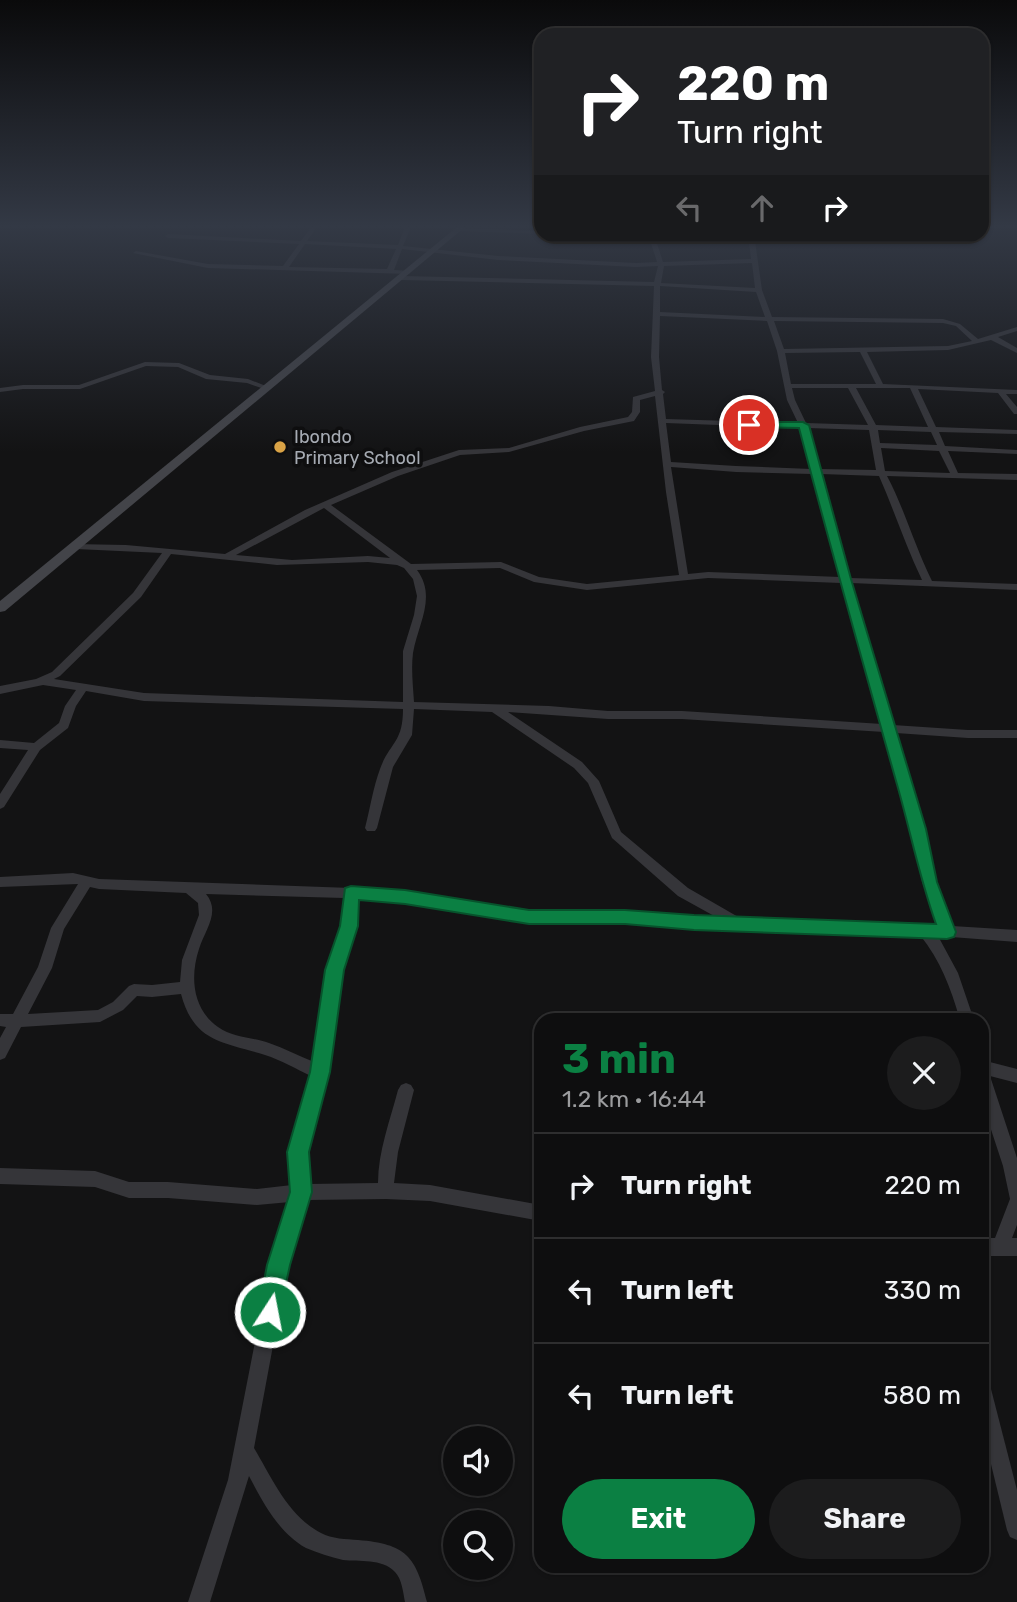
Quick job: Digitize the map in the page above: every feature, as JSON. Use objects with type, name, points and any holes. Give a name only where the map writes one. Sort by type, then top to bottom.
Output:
[{"type":"main road","points":[[0,608],[373,302]]},
{"type":"street","points":[[658,302],[655,357],[670,492],[684,577]]},
{"type":"street","points":[[764,302],[816,470],[918,829],[929,882],[947,932]]},
{"type":"street","points":[[658,314],[771,319],[943,321],[958,325],[978,342]]},
{"type":"street","points":[[781,351],[948,348],[978,342],[1017,329]]},
{"type":"street","points":[[1004,333],[1015,349]]},
{"type":"street","points":[[992,337],[1015,349]]},
{"type":"street","points":[[863,350],[881,387]]},
{"type":"street","points":[[0,390],[23,387],[80,387],[145,364],[179,365],[209,377],[248,382],[267,388]]},
{"type":"street","points":[[788,386],[913,386],[1017,391]]},
{"type":"street","points":[[913,386],[955,475]]},
{"type":"street","points":[[851,387],[873,427],[882,474],[893,495],[915,556],[929,583]]},
{"type":"street","points":[[1000,391],[1017,412]]},
{"type":"street","points":[[229,555],[325,505],[395,474],[459,453],[518,449],[583,429],[631,419],[635,415],[638,397],[661,392]]},
{"type":"street","points":[[663,421],[1017,432]]},
{"type":"street","points":[[877,445],[1017,452]]},
{"type":"street","points":[[669,464],[736,469],[1017,477]]},
{"type":"street","points":[[325,505],[405,565],[417,576],[421,592],[416,624],[408,649],[406,734],[387,765],[371,828]]},
{"type":"street","points":[[76,546],[229,555],[278,562],[363,559],[405,565],[501,565],[537,580],[587,587],[708,575],[1017,587]]},
{"type":"street","points":[[0,690],[44,681],[61,670],[137,595],[169,551]]},
{"type":"street","points":[[44,681],[144,697],[608,715],[682,715],[889,730],[1017,734]]},
{"type":"street","points":[[0,804],[36,747],[64,725],[71,706],[83,688]]},
{"type":"street","points":[[496,709],[578,765],[593,781],[616,835],[682,892],[738,923]]},
{"type":"street","points":[[0,744],[36,747]]},
{"type":"street","points":[[0,882],[87,880],[99,884],[351,893],[405,897],[529,917],[625,917],[1017,936]]},
{"type":"street","points":[[0,1054],[8,1021],[45,968],[58,928],[87,880]]},
{"type":"street","points":[[190,888],[202,898],[206,915],[187,966],[189,999],[197,1017],[211,1031],[228,1040],[269,1050],[320,1072]]},
{"type":"street","points":[[199,1602],[228,1517],[244,1450],[279,1265],[301,1192],[298,1152],[320,1072],[335,970],[349,926],[351,893]]},
{"type":"street","points":[[925,932],[938,947],[957,984],[965,1013]]},
{"type":"street","points":[[8,1021],[91,1018],[111,1011],[134,990],[188,987]]},
{"type":"street","points":[[989,1069],[1017,1076]]},
{"type":"street","points":[[386,1191],[389,1144],[406,1090]]},
{"type":"street","points":[[989,1103],[1011,1157],[1017,1200],[999,1247]]},
{"type":"street","points":[[0,1176],[94,1179],[129,1190],[169,1190],[215,1195],[386,1191],[462,1197],[534,1212]]},
{"type":"street","points":[[989,1417],[1017,1530]]},
{"type":"street","points":[[244,1450],[279,1508],[294,1526],[314,1541],[337,1548],[376,1551],[400,1560],[414,1585],[416,1602]]},
{"type":"place","name":"Ibondo Primary School","points":[[280,447]]},
{"type":"route","points":[[270,1312],[279,1265],[301,1192],[298,1152],[320,1072],[335,970],[349,926],[351,893],[405,897],[529,917],[625,917],[947,932],[929,882],[918,829],[803,425],[749,425]]}]
